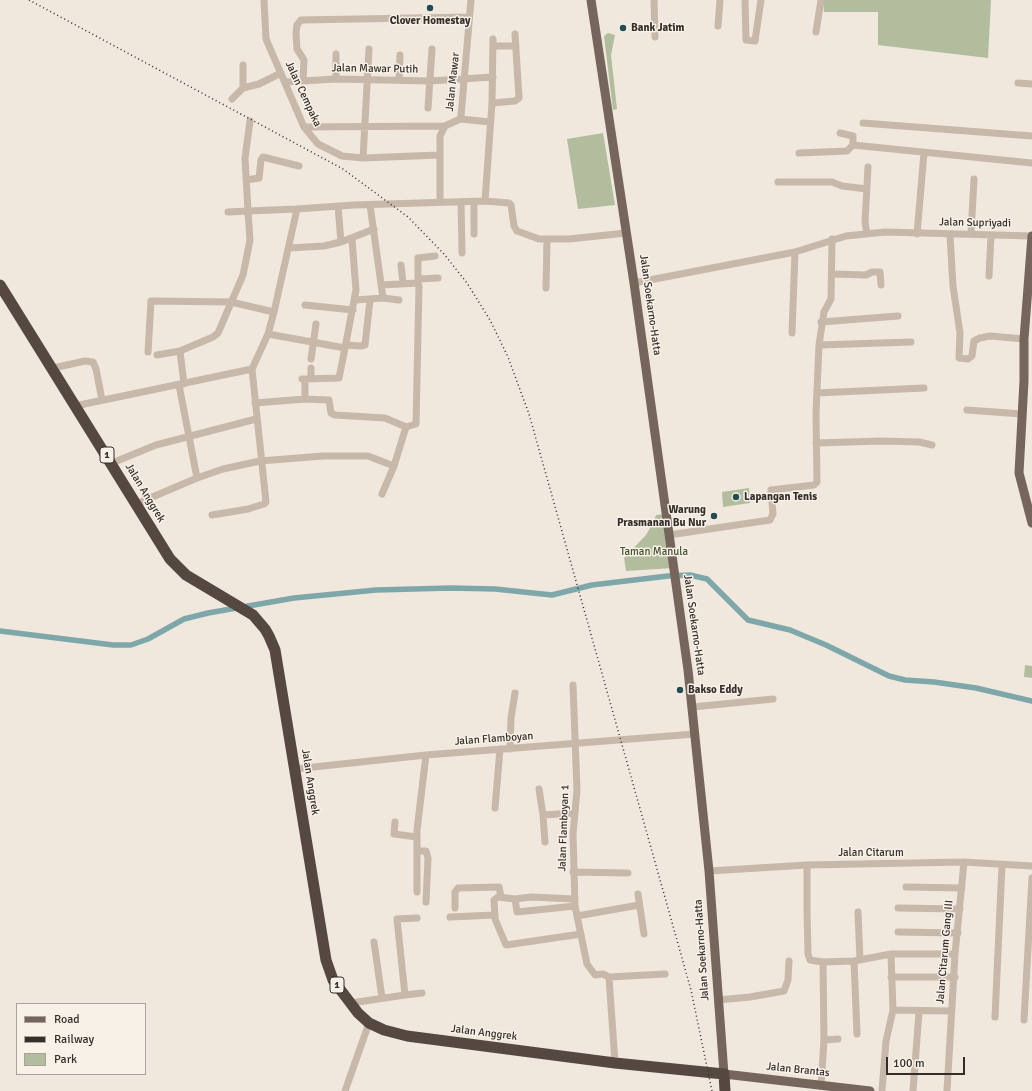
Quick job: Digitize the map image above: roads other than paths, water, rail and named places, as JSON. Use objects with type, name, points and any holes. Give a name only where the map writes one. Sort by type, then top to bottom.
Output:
[{"type":"highway","name":"Jalan Anggrek","points":[[0,285],[53,368],[75,406],[112,462],[161,546],[182,571],[240,607],[257,619],[265,629],[275,650],[326,960],[333,980],[358,1013],[369,1023],[384,1030],[407,1036],[615,1063],[724,1074]]},
{"type":"highway","name":"Jalan Soekarno-Hatta","points":[[724,1074],[725,1091]]},
{"type":"main road","name":"Jalan Soekarno-Hatta","points":[[591,0],[633,276],[693,707],[709,872],[724,1074]]},
{"type":"main road","name":"Jalan Supriyadi","points":[[1032,236],[1029,311],[1024,339],[1019,473],[1032,523]]},
{"type":"main road","name":"Jalan Brantas","points":[[724,1074],[870,1091]]},
{"type":"street","name":"Jalan Cempaka","points":[[264,0],[266,39],[304,127],[318,144],[342,156],[363,158],[439,155]]},
{"type":"street","name":"Jalan Mawar","points":[[440,202],[440,136],[445,126],[460,119],[466,79],[470,0]]},
{"type":"street","points":[[654,0],[655,37]]},
{"type":"street","points":[[718,26],[720,0]]},
{"type":"street","points":[[745,0],[747,41],[756,41],[761,0]]},
{"type":"street","points":[[816,32],[821,0]]},
{"type":"street","points":[[303,80],[304,60],[297,49],[296,33],[298,22],[306,19],[469,17]]},
{"type":"street","points":[[492,103],[515,101],[519,98],[515,34]]},
{"type":"street","points":[[485,202],[492,103],[494,39]]},
{"type":"street","points":[[493,46],[516,46]]},
{"type":"street","points":[[363,158],[369,49]]},
{"type":"street","points":[[428,108],[432,49]]},
{"type":"street","points":[[336,54],[336,79]]},
{"type":"street","points":[[399,80],[400,55]]},
{"type":"street","points":[[243,65],[243,88]]},
{"type":"street","points":[[232,99],[243,88],[259,84],[281,73]]},
{"type":"street","name":"Jalan Mawar Putih","points":[[285,82],[336,79],[430,81],[493,77]]},
{"type":"street","points":[[1018,83],[1032,84]]},
{"type":"street","points":[[460,119],[490,122]]},
{"type":"street","points":[[156,355],[180,351],[216,335],[243,275],[250,240],[246,180],[246,142],[250,121]]},
{"type":"street","points":[[863,123],[1032,136]]},
{"type":"street","points":[[304,127],[445,126]]},
{"type":"street","points":[[799,153],[847,151],[853,145],[853,136],[840,133]]},
{"type":"street","points":[[853,145],[1032,163]]},
{"type":"street","points":[[916,234],[924,153]]},
{"type":"street","points":[[246,180],[259,178],[261,160],[263,157],[299,166]]},
{"type":"street","points":[[867,234],[865,222],[868,167]]},
{"type":"street","points":[[971,234],[974,179]]},
{"type":"street","points":[[778,182],[832,182],[842,186],[867,189]]},
{"type":"street","points":[[228,212],[440,202],[509,203],[511,205],[514,226],[517,231],[526,236],[547,240],[626,233]]},
{"type":"street","points":[[461,202],[462,253]]},
{"type":"street","points":[[474,202],[474,234]]},
{"type":"street","points":[[370,205],[383,298]]},
{"type":"street","points":[[338,206],[342,242]]},
{"type":"street","points":[[212,515],[248,509],[266,502],[260,461],[252,369],[268,334],[297,209]]},
{"type":"street","points":[[289,248],[324,246],[342,242],[374,229]]},
{"type":"street","name":"Jalan Supriyadi","points":[[633,276],[795,252],[832,240],[885,232],[950,235],[971,234],[1032,236]]},
{"type":"street","points":[[950,235],[953,286],[960,333],[959,358],[968,359],[972,356],[974,341],[980,338],[990,336],[1024,339]]},
{"type":"street","points":[[989,276],[991,235]]},
{"type":"street","points":[[306,379],[339,378],[356,290],[352,239]]},
{"type":"street","points":[[546,288],[547,240]]},
{"type":"street","points":[[669,535],[770,520],[773,514],[771,490],[816,484],[819,345],[821,322],[824,312],[831,299],[833,274],[832,240]]},
{"type":"street","points":[[792,333],[795,252]]},
{"type":"street","points":[[255,403],[305,399],[330,400],[331,413],[335,415],[385,418],[406,427],[416,424],[419,281],[418,258],[435,256]]},
{"type":"street","points":[[401,265],[403,284]]},
{"type":"street","points":[[833,274],[866,275],[872,272],[880,272],[881,284]]},
{"type":"street","points":[[381,285],[403,284],[438,278]]},
{"type":"street","points":[[355,300],[383,298],[399,300]]},
{"type":"street","points":[[268,334],[345,346],[365,345],[370,300]]},
{"type":"street","points":[[148,352],[151,301],[181,303],[232,302],[274,312]]},
{"type":"street","points":[[304,305],[352,310]]},
{"type":"street","points":[[821,322],[898,316]]},
{"type":"street","points":[[311,359],[316,324]]},
{"type":"street","points":[[819,345],[911,342]]},
{"type":"street","points":[[180,351],[182,384],[197,478]]},
{"type":"street","points":[[53,368],[85,360],[92,362],[96,368],[102,400]]},
{"type":"street","points":[[305,399],[306,379],[311,368]]},
{"type":"street","points":[[75,406],[182,384],[245,369],[252,369]]},
{"type":"street","points":[[817,392],[924,388]]},
{"type":"street","points":[[967,410],[1022,414]]},
{"type":"street","points":[[112,462],[156,445],[256,419]]},
{"type":"street","points":[[382,494],[394,466],[406,427]]},
{"type":"street","points":[[816,443],[882,441],[919,442],[932,445]]},
{"type":"street","points":[[136,504],[197,478],[223,469],[260,461],[323,456],[368,456],[394,466]]},
{"type":"street","name":"Jalan Flamboyan 1","points":[[573,685],[577,790],[573,834],[574,899],[587,964],[593,973],[610,977]]},
{"type":"street","points":[[510,749],[510,722],[515,693]]},
{"type":"street","points":[[693,707],[773,699]]},
{"type":"street","name":"Jalan Flamboyan","points":[[295,769],[426,755],[695,734]]},
{"type":"street","points":[[495,808],[500,749]]},
{"type":"street","points":[[418,892],[417,837],[426,755]]},
{"type":"street","points":[[539,788],[545,842]]},
{"type":"street","points":[[543,815],[575,813]]},
{"type":"street","points":[[394,822],[394,834],[417,837]]},
{"type":"street","points":[[417,851],[426,852],[428,858],[426,902]]},
{"type":"street","name":"Jalan Citarum","points":[[709,872],[808,865],[964,862],[1032,866]]},
{"type":"street","name":"Jalan Citarum Gang III","points":[[947,1091],[951,1012],[955,977],[955,954],[964,862]]},
{"type":"street","points":[[808,865],[808,954],[810,960],[823,962],[857,961],[891,954],[955,954]]},
{"type":"street","points":[[995,1017],[1002,865]]},
{"type":"street","points":[[573,872],[628,873]]},
{"type":"street","points":[[1024,1020],[1032,878]]},
{"type":"street","points":[[455,908],[455,892],[458,888],[499,887],[501,897]]},
{"type":"street","points":[[906,887],[962,888]]},
{"type":"street","points":[[638,894],[644,934]]},
{"type":"street","points":[[574,899],[531,897],[514,899],[501,897],[495,898],[495,915],[506,945],[581,934]]},
{"type":"street","points":[[514,899],[517,912],[575,906]]},
{"type":"street","points":[[577,916],[639,905]]},
{"type":"street","points":[[898,908],[960,909]]},
{"type":"street","points":[[857,1034],[858,912]]},
{"type":"street","points":[[450,917],[495,915]]},
{"type":"street","points":[[405,995],[397,919],[417,918]]},
{"type":"street","points":[[898,932],[958,933]]},
{"type":"street","points":[[374,942],[382,998]]},
{"type":"street","points":[[882,1091],[886,1041],[893,1010],[891,954]]},
{"type":"street","points":[[718,1000],[750,997],[784,991],[788,980],[789,961]]},
{"type":"street","points":[[821,1085],[824,1040],[823,962]]},
{"type":"street","points":[[615,1063],[610,977],[665,974]]},
{"type":"street","points":[[891,977],[955,977]]},
{"type":"street","points":[[351,1003],[422,994]]},
{"type":"street","points":[[893,1010],[951,1012]]},
{"type":"street","points":[[913,1091],[919,1012]]},
{"type":"street","points":[[1024,1012],[1032,1012]]},
{"type":"street","points":[[345,1091],[369,1023]]},
{"type":"street","points":[[824,1040],[838,1039]]},
{"type":"waterway","points":[[0,631],[113,645],[131,645],[148,639],[184,619],[208,613],[294,598],[376,590],[451,588],[495,589],[552,595],[592,585],[668,576],[690,575],[707,579],[748,620],[790,630],[826,645],[889,676],[905,680],[934,682],[976,688],[1032,701]]},
{"type":"railway","points":[[29,0],[343,169],[408,217],[444,254],[467,283],[490,320],[508,357],[529,414],[691,990],[712,1091]]},
{"type":"place","name":"Clover Homestay","points":[[430,8]]},
{"type":"place","name":"Bank Jatim","points":[[623,28]]},
{"type":"place","name":"Lapangan Tenis","points":[[736,497]]},
{"type":"place","name":"Warung Prasmanan Bu Nur","points":[[714,516]]},
{"type":"place","name":"Bakso Eddy","points":[[680,690]]},
{"type":"park label","name":"Taman Manula","points":[[654,552]]}]
